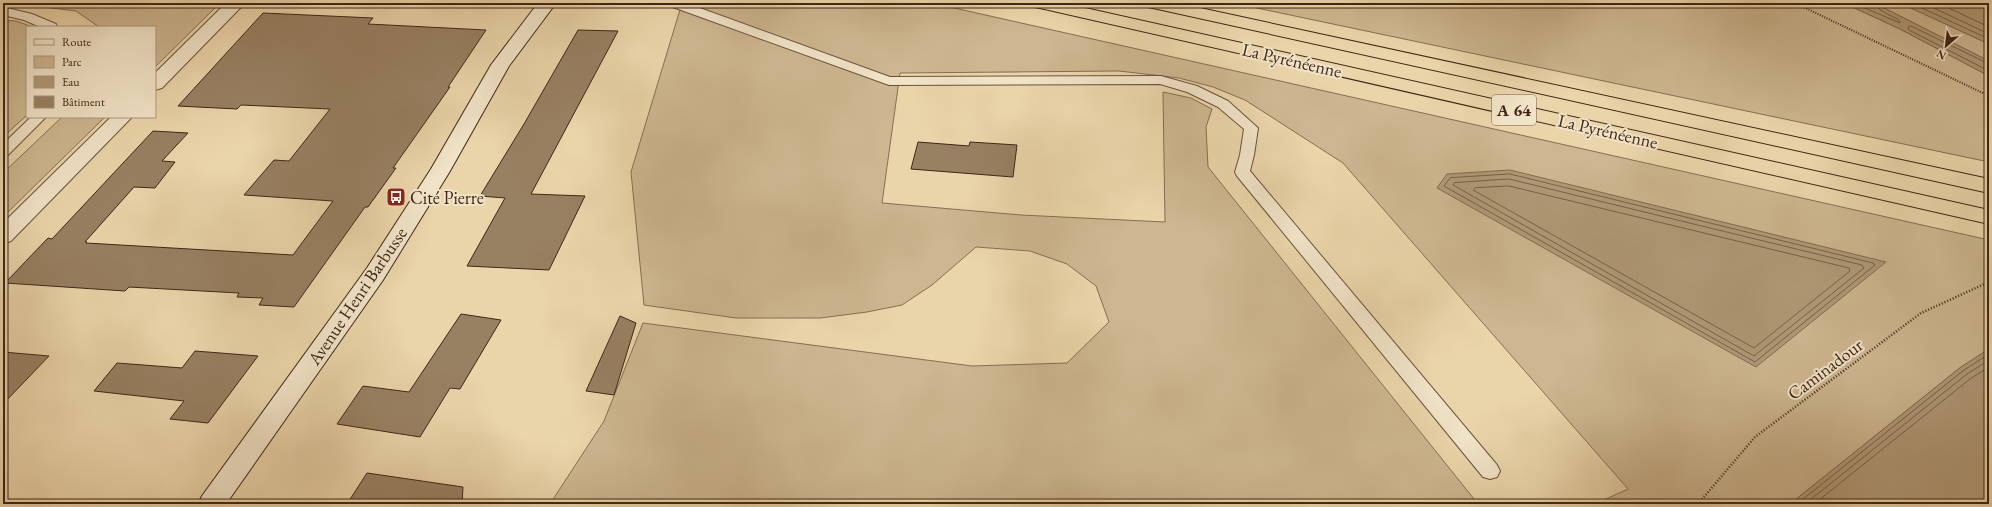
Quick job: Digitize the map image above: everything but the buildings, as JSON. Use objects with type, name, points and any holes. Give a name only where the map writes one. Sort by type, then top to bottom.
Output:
[{"type":"highway","name":"La Pyrénéenne","points":[[1040,3],[1989,217]]},
{"type":"highway","name":"La Pyrénéenne","points":[[1153,3],[1989,186]]},
{"type":"main road","points":[[156,83],[236,3]]},
{"type":"main road","name":"Avenue Henri Barbusse","points":[[211,504],[374,274],[440,171],[500,65],[548,3]]},
{"type":"main road","points":[[3,236],[121,118]]},
{"type":"lane","points":[[674,3],[889,81],[1161,80],[1192,89],[1223,104],[1250,128],[1247,155],[1242,172],[1490,471]]},
{"type":"lane","points":[[3,11],[28,17],[50,26]]},
{"type":"lane","points":[[3,152],[38,118]]},
{"type":"path","points":[[1795,3],[1989,96]]},
{"type":"path","name":"Caminadour","points":[[1698,504],[1755,437],[1921,313],[1989,282]]},
{"type":"green space","points":[[10,3],[220,3],[156,66],[156,26],[98,26],[76,11]]},
{"type":"green space","points":[[682,3],[932,3],[1989,240],[1989,349],[1961,367],[1790,504],[1595,504],[1628,489],[1343,163],[1245,100],[1213,87],[1179,78],[1119,71],[900,73],[882,203],[1021,215],[1165,222],[1163,92],[1191,98],[1212,109],[1206,127],[1208,167],[1478,504],[550,504],[604,421],[643,323],[972,366],[1067,363],[1109,322],[1096,286],[1067,264],[1030,251],[976,247],[932,285],[902,305],[867,312],[820,318],[736,318],[644,305],[631,172]]},
{"type":"green space","points":[[1233,3],[1844,3],[1900,29],[1989,76],[1989,162]]},
{"type":"green space","points":[[1879,3],[1900,3],[1989,44],[1989,61],[1882,7]]},
{"type":"green space","points":[[3,20],[16,21],[30,26],[26,26],[26,116],[3,137]]},
{"type":"green space","points":[[61,118],[104,118],[3,217],[3,173]]},
{"type":"water","points":[[1844,3],[1879,3],[1882,7],[1989,61],[1989,76],[1900,29]]},
{"type":"water","points":[[1900,3],[1989,3],[1989,44]]},
{"type":"water","points":[[1510,170],[1886,262],[1756,367],[1437,188],[1447,174]]},
{"type":"water","points":[[1989,349],[1989,504],[1790,504],[1961,367]]},
{"type":"place","name":"Cité Pierre","points":[[396,197]]}]
